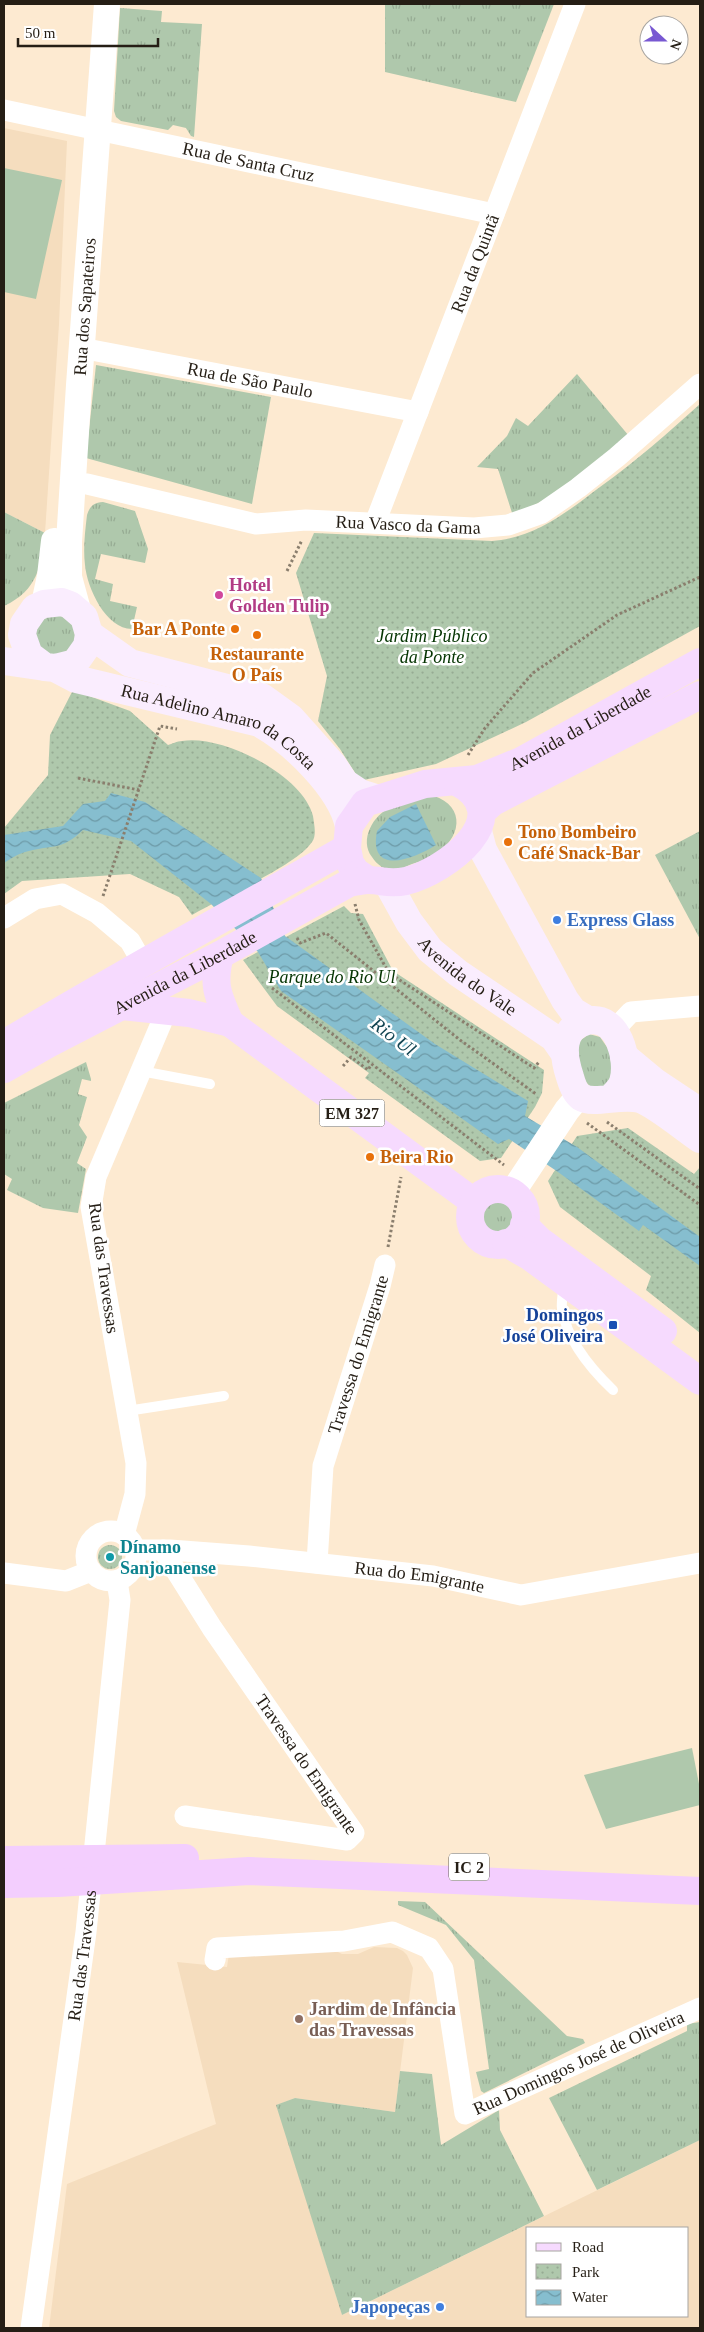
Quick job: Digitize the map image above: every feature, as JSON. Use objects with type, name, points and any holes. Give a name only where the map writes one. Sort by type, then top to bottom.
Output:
[{"type":"highway","name":"IC 2","points":[[4,1860],[118,1857],[229,1858],[700,1875]]},
{"type":"highway","name":"IC 2","points":[[4,1884],[58,1883],[249,1871],[700,1890]]},
{"type":"highway","points":[[4,1893],[58,1883]]},
{"type":"main road","points":[[4,626],[36,609],[62,602],[78,610],[88,625],[89,634]]},
{"type":"main road","name":"Rua Adelino Amaro da Costa","points":[[36,609],[24,624],[22,635],[24,646],[29,655],[50,668],[76,679],[259,723],[274,731],[320,775],[346,815],[348,837]]},
{"type":"main road","name":"Rua Adelino Amaro da Costa","points":[[4,661],[50,668],[75,663],[87,646],[89,634],[130,663],[262,697],[291,718],[333,765],[345,783],[360,793],[376,798]]},
{"type":"main road","name":"Avenida da Liberdade","points":[[4,1044],[142,962],[197,934],[291,880],[348,837],[355,814],[365,803],[425,784],[477,779],[521,761],[700,662]]},
{"type":"main road","name":"Avenida da Liberdade","points":[[4,1069],[220,955],[349,883],[370,888],[429,872],[453,858],[493,802],[700,695]]},
{"type":"main road","points":[[457,782],[474,794],[480,821],[483,850],[565,1000],[573,1011],[618,1037],[625,1057],[625,1072],[622,1084],[606,1107]]},
{"type":"main road","points":[[348,837],[350,863],[370,888]]},
{"type":"main road","name":"Avenida do Vale","points":[[370,888],[409,922],[430,950],[458,973],[554,1038],[563,1051],[573,1087],[574,1113]]},
{"type":"main road","name":"EM 327","points":[[220,955],[215,974],[218,997],[230,1023]]},
{"type":"main road","points":[[122,1006],[166,1012]]},
{"type":"main road","name":"EM 327","points":[[166,1012],[189,1013],[230,1023],[474,1202]]},
{"type":"main road","points":[[563,1051],[567,1036],[576,1026],[600,1025]]},
{"type":"main road","points":[[625,1057],[656,1082],[700,1112]]},
{"type":"main road","points":[[574,1113],[589,1100],[606,1107],[628,1097],[643,1100],[700,1139]]},
{"type":"main road","points":[[516,1176],[524,1207],[515,1234],[496,1245],[487,1243],[479,1237],[470,1220],[470,1211],[474,1202],[487,1191],[496,1189],[516,1176]]},
{"type":"main road","points":[[515,1234],[529,1256],[700,1381]]},
{"type":"main road","points":[[515,1234],[539,1240],[599,1282],[700,1359]]},
{"type":"street","name":"Rua dos Sapateiros","points":[[78,610],[69,577],[82,348],[90,128],[90,4]]},
{"type":"street","name":"Rua dos Sapateiros","points":[[36,609],[50,576],[90,128],[108,4]]},
{"type":"street","name":"Rua da Quintã","points":[[375,524],[575,4]]},
{"type":"street","name":"Rua de Santa Cruz","points":[[4,110],[494,214]]},
{"type":"street","name":"Rua de São Paulo","points":[[82,348],[418,412]]},
{"type":"street","name":"Rua Vasco da Gama","points":[[73,483],[87,484],[256,524],[306,520],[474,528],[508,525],[542,513],[617,457],[700,384]]},
{"type":"street","points":[[4,918],[35,899],[62,894],[97,913],[130,940],[142,962]]},
{"type":"street","points":[[600,1025],[631,1012],[700,1006]]},
{"type":"street","name":"Rua das Travessas","points":[[130,1543],[136,1470],[91,1206],[96,1177],[166,1012]]},
{"type":"street","points":[[516,1176],[574,1113]]},
{"type":"street","name":"Travessa do Emigrante","points":[[317,1564],[323,1466],[385,1265]]},
{"type":"street","name":"Rua do Emigrante","points":[[91,1571],[87,1555],[93,1539],[108,1532],[130,1543],[163,1550],[433,1576],[521,1594],[700,1563]]},
{"type":"street","points":[[4,1572],[66,1580],[91,1571],[103,1580],[117,1581],[131,1572],[136,1561],[130,1543]]},
{"type":"street","name":"Travessa do Emigrante","points":[[163,1550],[212,1628],[354,1832],[347,1840],[184,1816]]},
{"type":"street","name":"Rua das Travessas","points":[[32,2328],[86,1932],[100,1809],[120,1600],[117,1581]]},
{"type":"street","name":"Rua Domingos José de Oliveira","points":[[215,1960],[217,1948],[344,1941],[392,1932],[429,1948],[443,1969],[465,2114],[700,2008]]},
{"type":"lane","points":[[141,1071],[210,1084]]},
{"type":"lane","points":[[564,1281],[562,1308],[570,1334],[593,1371],[613,1390]]},
{"type":"lane","points":[[127,1411],[224,1396]]},
{"type":"path","points":[[287,570],[303,537]]},
{"type":"path","points":[[468,755],[484,728],[533,673],[617,615],[700,577]]},
{"type":"path","points":[[97,913],[160,726]]},
{"type":"path","points":[[78,778],[139,790]]},
{"type":"path","points":[[370,888],[359,920],[389,973],[534,1068],[539,1062]]},
{"type":"path","points":[[296,937],[300,943],[326,933],[460,1040],[536,1094]]},
{"type":"path","points":[[272,988],[516,1176]]},
{"type":"path","points":[[343,1066],[351,1057],[368,1070],[371,1064]]},
{"type":"path","points":[[606,1107],[700,1189]]},
{"type":"path","points":[[574,1113],[700,1204]]},
{"type":"path","points":[[385,1265],[402,1173]]},
{"type":"shaded area","points":[[4,128],[67,141],[59,324],[45,533],[4,512]]},
{"type":"shaded area","points":[[374,1947],[397,1948],[407,1955],[413,1968],[395,2112],[295,2098],[277,2105],[342,2315],[700,2140],[700,2328],[49,2328],[67,2184],[216,2124],[177,1962],[227,1967],[229,1954],[330,1948],[342,1954],[358,1954]]},
{"type":"green space","points":[[385,4],[554,4],[516,102],[385,72]]},
{"type":"green space","points":[[120,8],[162,11],[161,22],[202,24],[194,137],[191,136],[186,128],[173,125],[168,130],[121,121],[116,117],[114,111]]},
{"type":"green space","points":[[4,168],[62,180],[36,299],[4,292]]},
{"type":"green space","points":[[96,365],[271,397],[252,504],[86,458]]},
{"type":"green space","points":[[577,374],[629,436],[550,497],[513,516],[498,469],[477,467],[507,436],[516,418],[528,426]]},
{"type":"green space","name":"Jardim Público da Ponte","points":[[700,404],[700,626],[526,722],[436,764],[364,780],[357,776],[340,749],[318,721],[327,676],[296,573],[314,533],[492,541],[522,535],[550,522],[575,506],[639,457]]},
{"type":"green space","points":[[103,502],[135,511],[148,549],[145,563],[101,554],[95,579],[113,584],[110,601],[137,607],[132,629],[123,627],[106,615],[94,595],[87,574],[84,547],[87,515],[92,506]]},
{"type":"green space","points":[[4,512],[45,533],[42,556],[31,585],[15,600],[4,606]]},
{"type":"green space","points":[[55,613],[73,622],[76,642],[60,657],[38,651],[35,636],[38,624]]},
{"type":"green space","points":[[73,690],[130,711],[168,745],[180,741],[218,744],[259,760],[278,772],[294,786],[306,801],[313,816],[314,839],[303,851],[274,871],[192,915],[179,897],[130,874],[22,881],[4,894],[4,828],[48,775],[50,735]]},
{"type":"green space","points":[[427,794],[439,798],[454,811],[456,828],[452,837],[446,846],[429,859],[394,871],[382,867],[368,850],[368,836],[374,822],[384,811],[391,807]]},
{"type":"green space","points":[[700,831],[700,939],[655,855]]},
{"type":"green space","name":"Parque do Rio Ul","points":[[344,906],[351,913],[363,914],[393,971],[544,1070],[542,1093],[535,1107],[501,1158],[480,1161],[365,1078],[369,1073],[277,1006],[243,960]]},
{"type":"green space","points":[[589,1034],[600,1037],[609,1050],[613,1073],[604,1086],[591,1087],[583,1078],[579,1066],[578,1042]]},
{"type":"green space","points":[[86,1062],[91,1081],[82,1079],[78,1094],[87,1097],[79,1125],[87,1137],[77,1163],[86,1169],[78,1213],[43,1208],[7,1190],[12,1179],[4,1174],[4,1103]]},
{"type":"green space","points":[[628,1128],[694,1174],[700,1167],[700,1333],[646,1290],[651,1276],[560,1207],[548,1181],[577,1136]]},
{"type":"green space","points":[[496,1200],[503,1201],[508,1205],[512,1210],[512,1224],[508,1229],[503,1233],[496,1234],[489,1233],[484,1229],[480,1224],[479,1217],[480,1210],[484,1205],[489,1201]]},
{"type":"green space","points":[[110,1545],[115,1546],[121,1552],[121,1562],[115,1568],[110,1569],[105,1568],[99,1562],[98,1557],[99,1552],[105,1546]]},
{"type":"green space","points":[[692,1748],[700,1789],[700,1805],[606,1829],[584,1775]]},
{"type":"green space","points":[[398,1901],[425,1902],[567,2036],[583,2039],[585,2043],[484,2093],[481,2091],[476,2072],[489,2069],[474,1960],[446,1925],[398,1905]]},
{"type":"green space","points":[[700,2022],[700,2140],[597,2190],[549,2098],[687,2031],[687,2024]]},
{"type":"green space","points":[[400,2071],[432,2074],[441,2145],[499,2110],[500,2130],[544,2216],[342,2315],[276,2105],[295,2098],[395,2112]]},
{"type":"water","name":"Rio Ul","points":[[111,793],[145,802],[261,878],[285,936],[435,1044],[528,1101],[525,1116],[577,1147],[700,1237],[700,1266],[643,1225],[639,1231],[509,1139],[498,1144],[281,991],[258,952],[211,904],[131,841],[83,830],[62,845],[25,852],[4,863],[4,835],[63,826],[83,804],[105,801]]},
{"type":"water","points":[[416,804],[436,845],[416,855],[395,861],[379,855],[376,845],[377,831],[390,817]]},
{"type":"place","name":"Hotel Golden Tulip","points":[[219,595]]},
{"type":"place","name":"Bar A Ponte","points":[[235,629]]},
{"type":"place","name":"Restaurante O País","points":[[257,635]]},
{"type":"place","name":"Tono Bombeiro Café Snack-Bar","points":[[508,842]]},
{"type":"place","name":"Express Glass","points":[[557,920]]},
{"type":"place","name":"Beira Rio","points":[[370,1157]]},
{"type":"place","name":"Domingos José Oliveira","points":[[613,1325]]},
{"type":"place","name":"Dínamo Sanjoanense","points":[[110,1557]]},
{"type":"place","name":"Jardim de Infância das Travessas","points":[[299,2019]]},
{"type":"place","name":"Japopeças","points":[[440,2307]]}]
